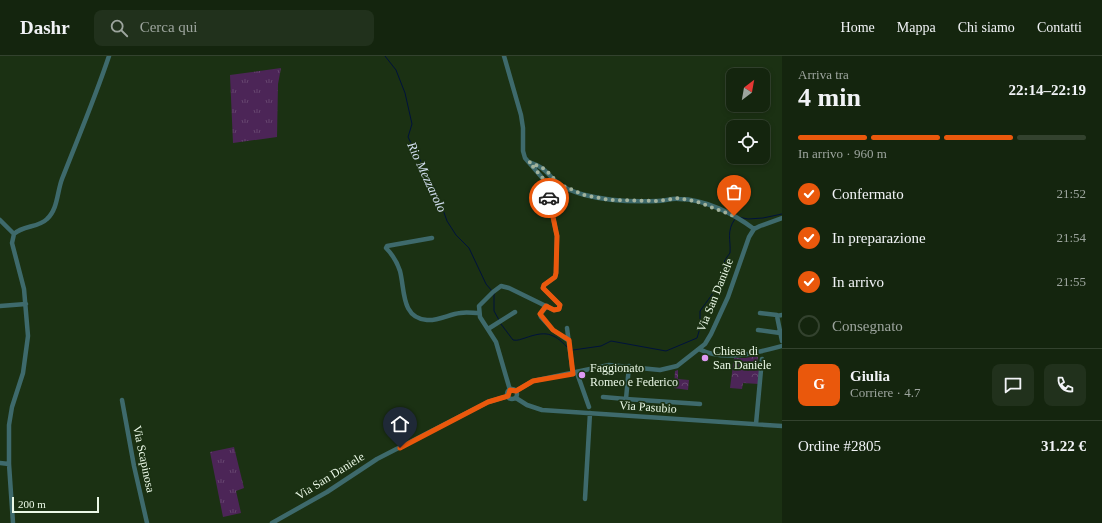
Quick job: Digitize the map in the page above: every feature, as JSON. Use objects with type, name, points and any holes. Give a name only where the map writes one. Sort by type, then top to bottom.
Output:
[{"type":"street","points":[[14,234],[44,222],[50,216],[56,203],[62,178],[75,150],[109,56]]},
{"type":"street","points":[[504,56],[521,115],[523,128],[523,151],[529,162],[545,181],[557,236],[555,277],[544,285],[543,288],[560,305],[559,309],[554,310],[509,288],[501,286],[479,306],[479,313],[499,352],[510,390],[508,396]]},
{"type":"street","points":[[529,162],[545,169],[559,184],[584,195],[610,200],[658,201],[679,198],[698,202],[721,210],[754,229],[782,218]]},
{"type":"street","points":[[0,221],[14,234]]},
{"type":"street","name":"Via San Daniele","points":[[516,391],[533,381],[609,365],[668,369],[677,366],[705,344],[720,317],[744,249],[754,229]]},
{"type":"street","points":[[13,523],[9,464],[11,413],[20,385],[27,349],[26,304],[24,289],[13,248],[14,234]]},
{"type":"street","points":[[432,238],[387,246],[386,248],[391,252],[400,271],[405,305],[418,318],[428,320],[461,313],[479,313]]},
{"type":"street","points":[[0,306],[26,304]]},
{"type":"street","points":[[546,306],[540,314],[541,317],[553,330],[569,340]]},
{"type":"street","points":[[488,329],[515,312]]},
{"type":"street","points":[[760,313],[780,315],[780,333],[782,341]]},
{"type":"street","points":[[567,328],[575,373],[590,410],[585,500]]},
{"type":"street","points":[[758,330],[780,333]]},
{"type":"street","points":[[699,349],[717,354],[740,356],[782,346]]},
{"type":"street","points":[[756,424],[762,359]]},
{"type":"street","points":[[626,399],[629,366]]},
{"type":"street","points":[[510,390],[516,391],[516,398]]},
{"type":"street","name":"Via San Daniele","points":[[272,523],[327,492],[377,459],[488,402],[508,396]]},
{"type":"street","name":"Via Pasubio","points":[[508,396],[511,399],[516,398],[527,405],[542,410],[590,410],[782,426]]},
{"type":"street","points":[[603,397],[700,404]]},
{"type":"street","name":"Via Scapinosa","points":[[122,400],[134,466],[147,523]]},
{"type":"street","points":[[0,463],[9,464]]},
{"type":"green space","points":[[281,68],[278,84],[277,137],[233,143],[230,75]]},
{"type":"green space","points":[[758,356],[757,368],[761,369],[759,384],[743,383],[742,389],[730,388],[734,358]]},
{"type":"green space","points":[[678,370],[678,379],[689,380],[688,390],[674,388],[675,371]]},
{"type":"green space","points":[[234,447],[244,488],[236,491],[241,513],[223,517],[210,452]]},
{"type":"waterway","name":"Rio Mezzarolo","points":[[385,56],[396,70],[405,93],[412,124],[408,137],[436,190],[447,221],[456,235],[469,248],[486,284],[492,291]]},
{"type":"waterway","name":"Rio Mezzarolo","points":[[738,217],[748,219],[763,218],[782,214]]},
{"type":"waterway","name":"Rio Mezzarolo","points":[[573,350],[601,346],[611,341],[666,351],[697,338],[700,328],[700,311],[716,288],[724,263],[730,253],[730,232],[732,223],[735,219]]},
{"type":"waterway","name":"Rio Mezzarolo","points":[[494,293],[494,311],[499,320]]},
{"type":"waterway","name":"Rio Mezzarolo","points":[[501,324],[513,340],[519,340],[538,334],[548,334],[557,338],[567,347]]},
{"type":"way so far","points":[[549,198],[545,181],[529,162],[545,169],[559,184],[584,195],[610,200],[658,201],[679,198],[698,202],[734,216]]},
{"type":"place","name":"Chiesa di San Daniele","points":[[705,358]]},
{"type":"place","name":"Faggionato Romeo e Federico","points":[[582,375]]},
{"type":"route","points":[[400,448],[488,402],[508,396],[510,390],[516,391],[533,381],[573,374],[569,340],[553,330],[540,314],[546,306],[554,310],[559,309],[560,305],[558,300],[543,288],[547,281],[555,277],[556,273],[557,236],[549,198]]}]
